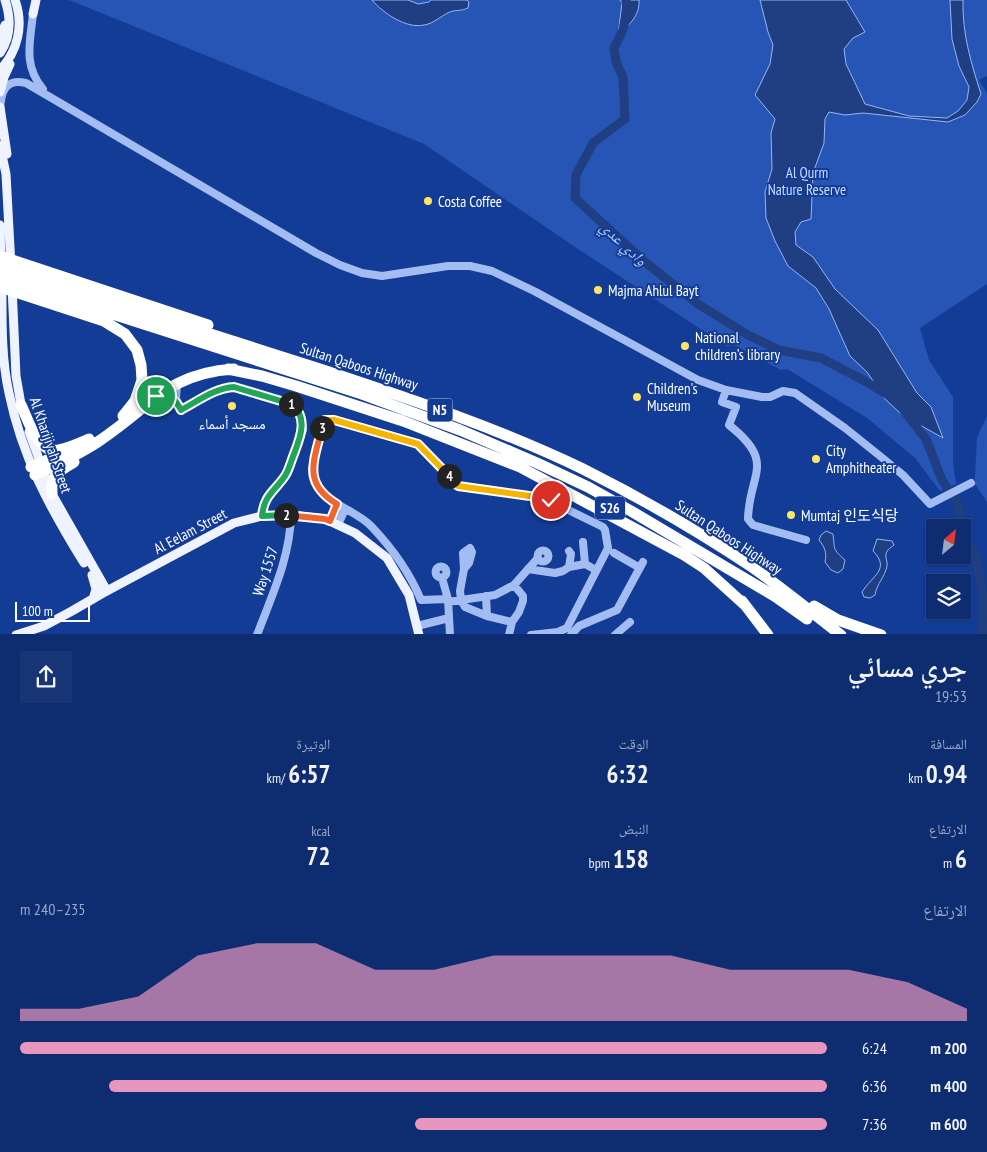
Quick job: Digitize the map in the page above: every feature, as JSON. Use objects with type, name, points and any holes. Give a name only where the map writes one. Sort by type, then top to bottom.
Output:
[{"type":"highway","points":[[0,256],[211,326],[255,348]]},
{"type":"highway","name":"Sultan Qaboos Highway","points":[[0,267],[403,396],[542,451],[584,470],[690,528],[752,568],[841,634]]},
{"type":"highway","name":"Sultan Qaboos Highway","points":[[0,278],[362,394],[460,430],[537,463],[588,487],[632,511],[776,597],[830,634]]},
{"type":"highway","points":[[1,290],[13,296],[104,321],[125,334],[137,350],[141,365],[142,380],[135,401],[122,417],[91,442],[82,457],[56,475],[52,482],[52,494]]},
{"type":"highway","points":[[228,369],[279,381],[402,421],[520,467],[684,555],[704,568],[746,606]]},
{"type":"highway","points":[[37,469],[91,442],[156,396],[194,375],[228,369],[257,369],[332,390],[362,394]]},
{"type":"highway","points":[[21,405],[38,439],[46,448],[60,450],[91,442]]},
{"type":"highway","name":"S26","points":[[460,430],[615,510],[692,553],[728,583],[768,634]]},
{"type":"highway","points":[[752,568],[838,620],[881,634]]},
{"type":"main road","points":[[0,92],[4,77],[18,49],[19,14],[15,0]]},
{"type":"main road","points":[[34,14],[35,0]]},
{"type":"main road","points":[[0,39],[4,31],[6,2]]},
{"type":"main road","points":[[0,53],[9,34],[9,16],[6,2]]},
{"type":"main road","points":[[0,70],[15,48],[19,32]]},
{"type":"main road","points":[[0,108],[7,156],[6,174]]},
{"type":"main road","name":"Al Kharijiyah Street","points":[[0,146],[6,174],[16,376],[21,405],[37,469],[105,592]]},
{"type":"main road","name":"Al Kharijiyah Street","points":[[0,226],[3,374],[12,406],[54,514],[95,575]]},
{"type":"main road","name":"Al Eelam Street","points":[[16,634],[44,626],[234,523],[262,516],[291,515],[325,519],[334,523],[355,533],[387,558],[409,595],[418,630]]},
{"type":"main road","points":[[95,575],[106,584],[118,585]]},
{"type":"main road","points":[[93,599],[96,589],[95,575]]},
{"type":"street","points":[[34,14],[30,65],[32,76],[47,94]]},
{"type":"street","points":[[0,108],[4,89],[14,81],[26,82],[316,253],[340,265],[362,273],[382,276],[448,266],[470,266],[492,271],[534,291],[698,380],[726,390],[762,397],[770,397],[783,391],[795,393],[845,428],[880,456],[903,475],[930,504],[971,483]]},
{"type":"street","points":[[0,334],[2,305]]},
{"type":"street","points":[[177,383],[176,399],[181,410],[226,387],[234,387],[290,404],[298,411],[302,426],[301,436],[286,475],[264,503],[262,516]]},
{"type":"street","points":[[726,390],[722,402],[736,407],[730,425],[742,435],[750,446],[758,465],[748,519],[753,525],[806,540]]},
{"type":"street","points":[[156,396],[168,396],[176,399]]},
{"type":"street","points":[[531,634],[558,632],[567,628],[608,548],[606,530],[596,523],[544,498],[458,486],[418,444],[325,420],[312,474],[321,492],[345,509],[360,516],[388,545],[402,563],[421,600],[448,601],[495,595],[514,585],[538,558]]},
{"type":"street","points":[[334,523],[337,504]]},
{"type":"street","points":[[334,523],[345,509]]},
{"type":"street","name":"Way 1557","points":[[258,634],[286,558],[291,515]]},
{"type":"street","points":[[583,542],[585,564]]},
{"type":"street","points":[[569,551],[571,554],[569,567]]},
{"type":"street","points":[[571,634],[580,626],[617,610],[642,565],[614,553]]},
{"type":"street","points":[[528,569],[555,573],[564,571],[569,567],[585,564],[596,570]]},
{"type":"street","points":[[464,569],[460,591],[461,600],[465,607],[487,616],[511,630],[523,601],[523,596],[514,585]]},
{"type":"street","points":[[442,578],[448,601],[450,634]]},
{"type":"street","points":[[486,596],[487,616]]},
{"type":"street","points":[[418,630],[448,618]]},
{"type":"street","points":[[615,634],[630,622]]},
{"type":"green space","name":"Al Qurm Nature Reserve","points":[[69,0],[987,0],[987,76],[979,80],[987,93],[987,284],[920,328],[929,360],[953,397],[953,462],[956,484],[940,491],[915,458],[867,418],[787,369],[781,370],[732,344],[728,347],[575,247],[424,144]]},
{"type":"green space","points":[[987,416],[987,502],[975,484],[975,475],[977,437]]},
{"type":"shaded area","points":[[372,0],[408,0],[418,4],[431,0],[467,0],[469,2],[468,8],[450,12],[428,24],[417,26],[395,19]]},
{"type":"shaded area","points":[[620,0],[639,0],[639,6],[633,20],[618,35],[622,3]]},
{"type":"shaded area","points":[[760,0],[846,0],[865,32],[853,38],[844,49],[846,64],[865,104],[909,116],[947,118],[958,111],[967,100],[969,87],[959,66],[952,39],[950,0],[963,0],[966,36],[981,94],[977,102],[965,115],[948,122],[863,113],[845,115],[829,112],[825,119],[824,143],[813,173],[811,219],[801,222],[795,232],[796,245],[813,257],[835,289],[878,330],[917,393],[931,407],[943,438],[902,415],[885,399],[867,372],[850,356],[829,309],[816,288],[788,266],[775,241],[766,218],[765,192],[772,169],[771,133],[775,119],[755,95],[770,64],[773,45]]},
{"type":"shaded area","points":[[826,531],[833,534],[835,548],[845,560],[843,569],[838,573],[831,570],[825,562],[825,550],[819,540]]},
{"type":"shaded area","points":[[877,539],[892,541],[894,545],[887,552],[886,570],[875,595],[870,598],[864,597],[862,592],[880,568],[878,557],[873,551]]},
{"type":"waterway","name":"وادي عدي","points":[[626,0],[627,11],[623,30],[614,48],[616,62],[623,77],[625,119],[593,143],[576,175],[575,198],[645,262],[698,304],[748,335],[779,350],[821,358],[888,395]]},
{"type":"waterway","name":"وادي عدي","points":[[904,411],[926,439],[942,480],[958,503],[960,519]]},
{"type":"waterway","name":"وادي عدي","points":[[971,547],[976,556],[983,596],[982,634]]},
{"type":"place","name":"Costa Coffee","points":[[428,201]]},
{"type":"place","name":"Majma Ahlul Bayt","points":[[598,290]]},
{"type":"place","name":"National children’s library","points":[[685,346]]},
{"type":"place","name":"Children's Museum","points":[[637,397]]},
{"type":"place","name":"مسجد أسماء","points":[[232,406]]},
{"type":"place","name":"City Amphitheater","points":[[816,459]]},
{"type":"place","name":"Mumtaj 인도식당","points":[[791,515]]},
{"type":"route","points":[[156,396],[168,396],[176,399],[181,410],[226,387],[234,387],[294,406],[302,421],[301,436],[286,475],[264,503],[262,516],[291,515],[330,521],[337,504],[329,500],[321,492],[312,474],[325,420],[334,420],[389,434],[418,444],[458,486],[551,500]]}]
